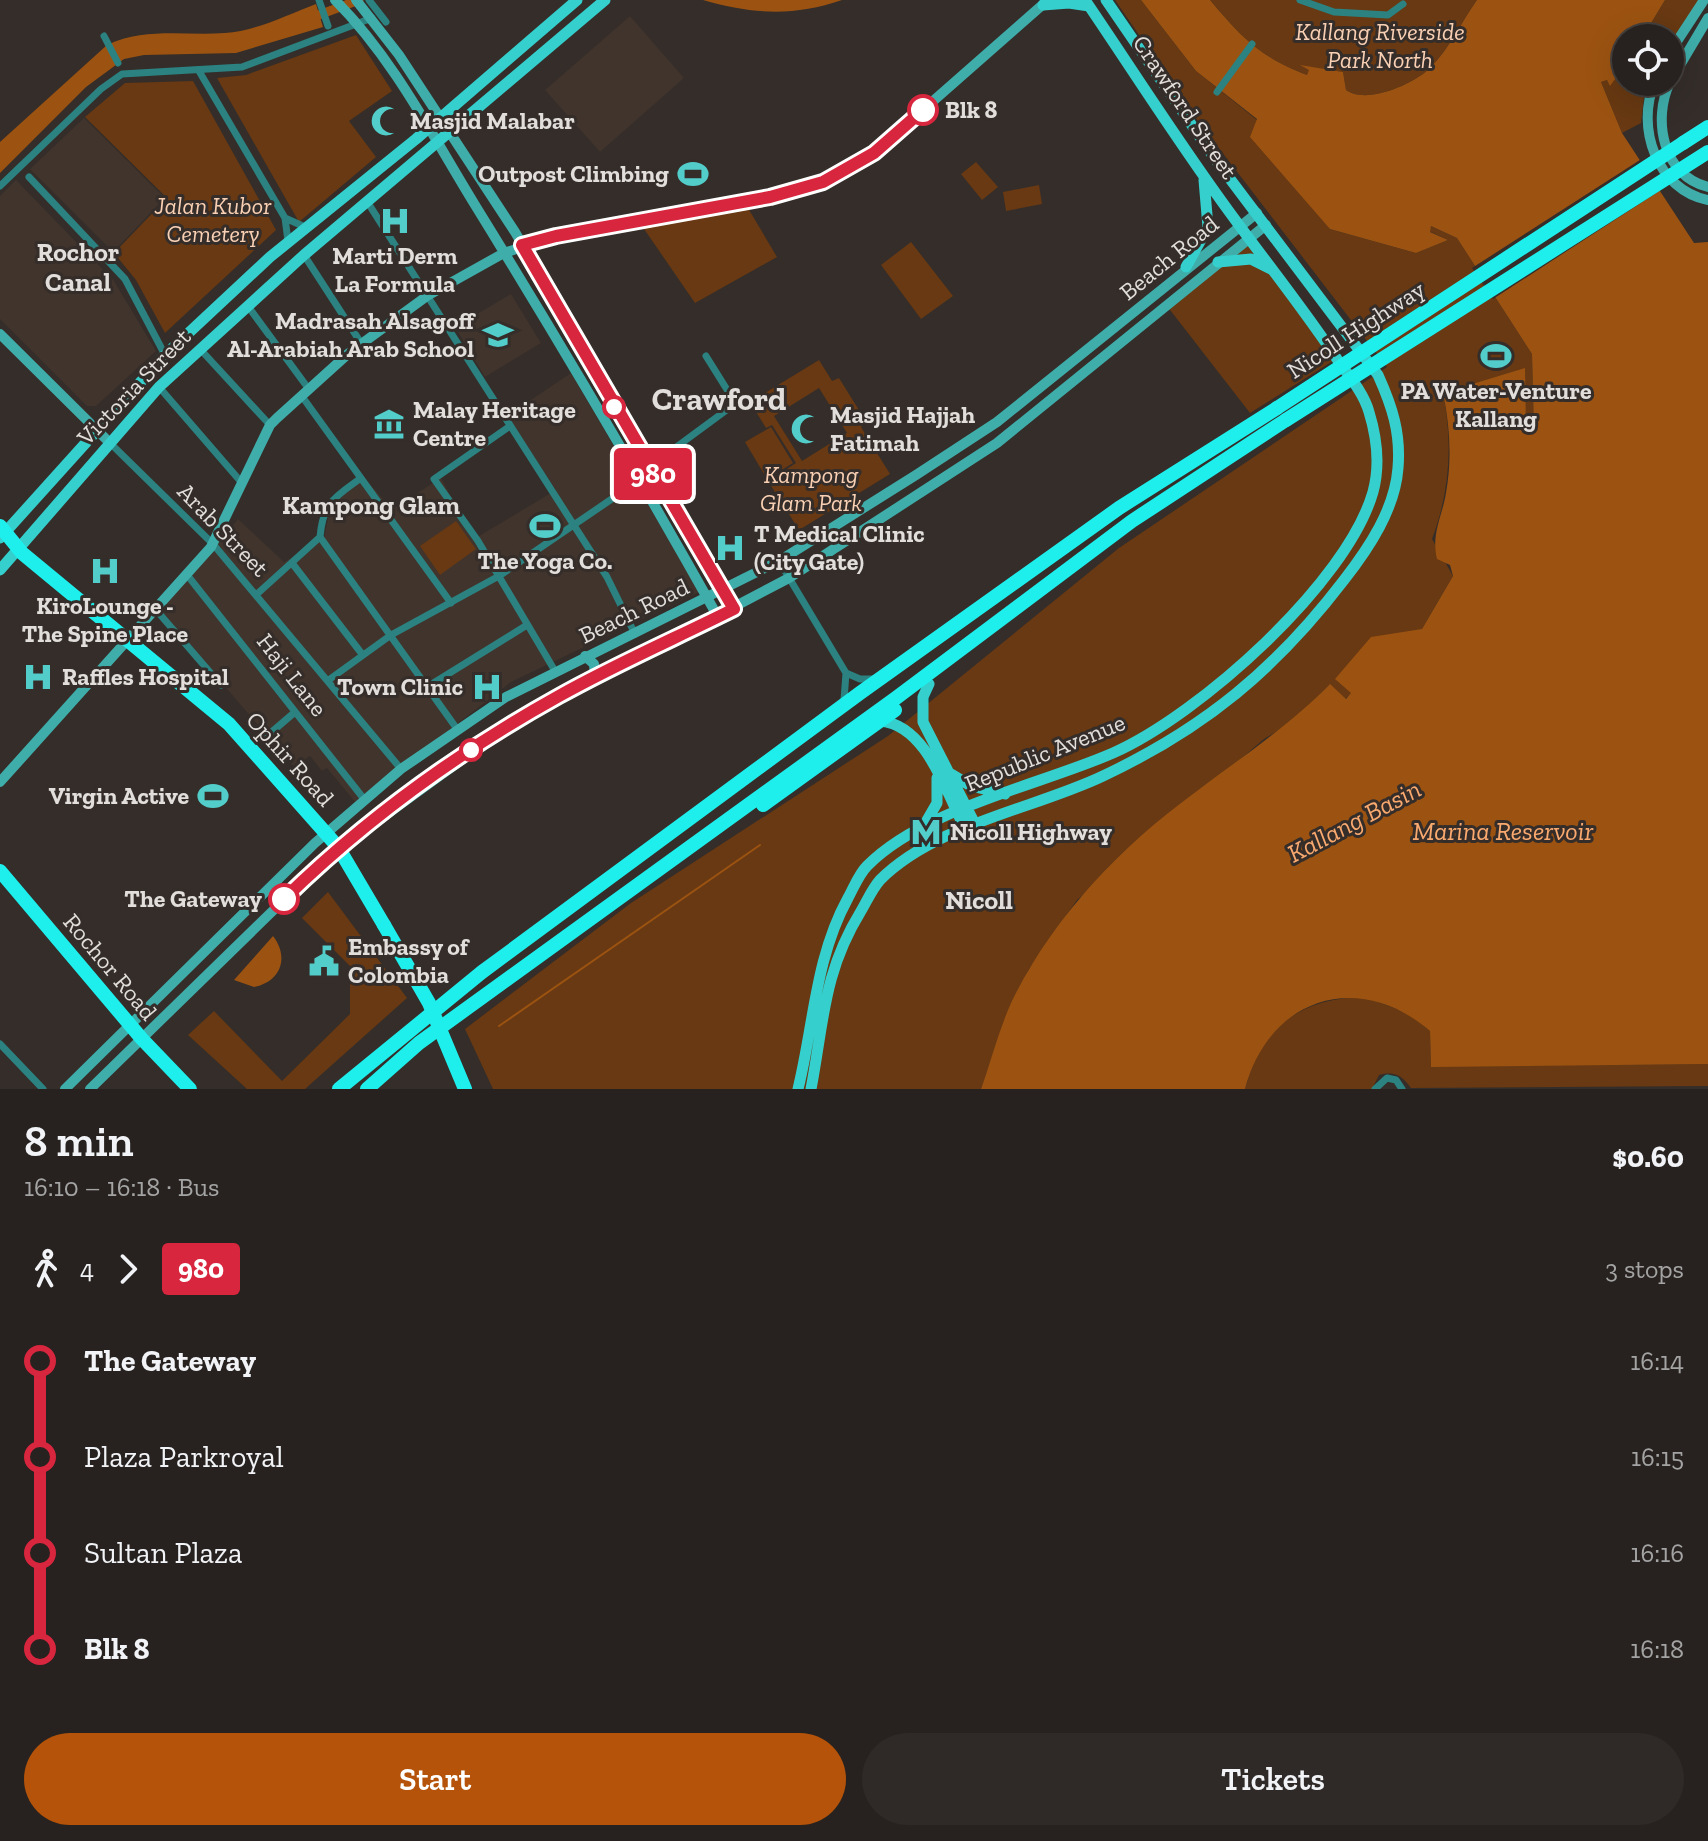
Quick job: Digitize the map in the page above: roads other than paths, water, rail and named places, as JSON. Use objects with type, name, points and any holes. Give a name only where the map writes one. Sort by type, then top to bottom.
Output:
[{"type":"highway","name":"Nicoll Highway","points":[[367,1089],[419,1043],[896,698],[1012,608],[1281,414],[1708,127]]},
{"type":"highway","name":"Nicoll Highway","points":[[339,1089],[482,972],[885,675],[1119,508],[1281,414],[1708,152]]},
{"type":"highway","name":"Ophir Road","points":[[2,532],[229,724],[338,847],[429,1003],[465,1089]]},
{"type":"highway","points":[[700,840],[796,784],[881,721],[929,684],[1012,608]]},
{"type":"highway","name":"Rochor Road","points":[[0,871],[142,1039],[190,1089]]},
{"type":"main road","points":[[335,0],[358,24],[438,144],[638,474],[718,617]]},
{"type":"main road","name":"Victoria Street","points":[[2,532],[165,355],[288,241],[428,129],[577,0]]},
{"type":"main road","name":"Victoria Street","points":[[0,570],[159,387],[304,255],[605,0]]},
{"type":"main road","name":"Crawford Street","points":[[1106,0],[1192,126],[1266,225]]},
{"type":"main road","points":[[1684,31],[1704,0]]},
{"type":"main road","points":[[0,782],[157,611],[213,544],[270,425],[361,343],[427,296],[522,245],[770,197],[823,182],[874,153],[1046,2],[1087,3]]},
{"type":"main road","points":[[365,3],[522,245],[649,468],[734,609]]},
{"type":"main road","name":"Crawford Street","points":[[1087,3],[1249,237]]},
{"type":"main road","points":[[1684,58],[1708,18]]},
{"type":"main road","points":[[1652,96],[1647,121],[1654,153],[1675,185],[1690,195],[1708,200]]},
{"type":"main road","points":[[1666,96],[1661,112],[1663,137],[1670,161],[1686,179],[1708,187]]},
{"type":"main road","points":[[1203,172],[1208,227],[1191,264],[1204,264],[1207,272]]},
{"type":"main road","name":"Beach Road","points":[[65,1089],[326,833],[401,769],[457,729],[555,671],[779,561],[997,422],[1257,213]]},
{"type":"main road","name":"Beach Road","points":[[90,1089],[338,847],[470,750],[595,677],[734,609],[789,578],[997,443],[1266,225]]},
{"type":"main road","name":"Republic Avenue","points":[[811,1089],[832,967],[855,920],[880,881],[921,850],[1100,778],[1165,745],[1251,683],[1303,633],[1358,562],[1382,522],[1398,470],[1394,411],[1378,375],[1266,225]]},
{"type":"main road","name":"Republic Avenue","points":[[798,1089],[821,967],[838,916],[865,868],[921,829],[1116,752],[1154,731],[1226,679],[1290,621],[1365,514],[1377,469],[1376,439],[1368,407],[1249,237]]},
{"type":"main road","points":[[1218,262],[1251,259],[1275,271]]},
{"type":"main road","name":"Arab Street","points":[[0,334],[109,442]]},
{"type":"main road","points":[[805,544],[806,557],[815,562]]},
{"type":"main road","points":[[585,656],[594,664],[595,677]]},
{"type":"main road","points":[[929,684],[923,697],[923,722],[942,772],[971,828]]},
{"type":"main road","points":[[881,721],[896,724],[913,735],[942,772],[971,786],[1006,794]]},
{"type":"main road","points":[[921,829],[937,803],[942,772]]},
{"type":"street","points":[[319,0],[327,24]]},
{"type":"street","points":[[1300,0],[1334,12],[1388,15],[1403,4]]},
{"type":"street","points":[[365,3],[386,22]]},
{"type":"street","points":[[0,186],[114,78],[131,72],[199,71],[256,64],[372,18]]},
{"type":"street","points":[[104,36],[118,62]]},
{"type":"street","points":[[1217,92],[1252,44]]},
{"type":"street","points":[[199,71],[285,218],[288,241]]},
{"type":"street","points":[[29,177],[125,279],[165,355]]},
{"type":"street","points":[[368,203],[607,577],[635,634]]},
{"type":"street","points":[[285,218],[305,227]]},
{"type":"street","points":[[304,255],[361,343]]},
{"type":"street","points":[[247,305],[361,478],[451,603]]},
{"type":"street","points":[[200,349],[270,425]]},
{"type":"street","points":[[330,679],[391,635],[499,576],[732,406],[731,396],[706,356]]},
{"type":"street","points":[[159,387],[242,483]]},
{"type":"street","points":[[510,426],[434,479],[499,576],[555,671]]},
{"type":"street","name":"Arab Street","points":[[109,442],[213,544],[330,679],[401,769]]},
{"type":"street","points":[[361,478],[334,498],[322,516],[320,537],[457,729]]},
{"type":"street","points":[[257,594],[320,537]]},
{"type":"street","points":[[779,561],[846,673],[848,687],[843,706]]},
{"type":"street","points":[[292,563],[362,654]]},
{"type":"street","name":"Haji Lane","points":[[188,576],[364,799]]},
{"type":"street","points":[[157,611],[221,685]]},
{"type":"street","points":[[427,687],[527,625]]},
{"type":"street","points":[[846,673],[860,679],[885,675]]},
{"type":"street","points":[[267,736],[295,712]]},
{"type":"street","points":[[0,1044],[43,1089]]},
{"type":"street","points":[[1375,1089],[1387,1078],[1396,1080],[1402,1089]]},
{"type":"water","points":[[703,0],[842,0],[806,9],[772,12]]},
{"type":"water","name":"Marina Reservoir","points":[[1141,0],[1210,0],[1242,36],[1264,54],[1307,75],[1309,70],[1300,65],[1343,72],[1346,90],[1365,95],[1402,86],[1424,73],[1444,52],[1477,0],[1665,0],[1650,24],[1612,24],[1612,83],[1610,86],[1607,80],[1601,82],[1622,133],[1694,243],[1708,242],[1708,1064],[1431,1067],[1430,1031],[1402,1012],[1374,1001],[1346,998],[1320,1003],[1295,1014],[1274,1033],[1257,1058],[1245,1089],[981,1089],[1007,1013],[1027,972],[1067,915],[1113,862],[1166,815],[1281,728],[1330,684],[1346,699],[1351,693],[1335,679],[1371,637],[1422,629],[1453,576],[1450,565],[1437,559],[1436,550],[1436,533],[1446,493],[1450,455],[1443,393],[1525,368],[1526,433],[1534,433],[1532,354],[1457,238],[1431,226],[1430,232],[1448,240],[1416,253],[1330,229],[1250,137],[1257,119],[1196,71]]},
{"type":"water","points":[[316,4],[323,27],[236,53],[144,55],[124,59],[86,87],[0,173],[0,142],[107,45],[151,34],[237,32]]},
{"type":"water","points":[[273,936],[281,953],[280,968],[276,974],[254,987],[234,980]]},
{"type":"waterway","name":"Rochor Canal","points":[[316,16],[359,0]]},
{"type":"waterway","points":[[499,1026],[760,845]]},
{"type":"place","name":"Blk 8","points":[[923,110]]},
{"type":"place","name":"Masjid Malabar","points":[[386,121]]},
{"type":"place","name":"Outpost Climbing","points":[[693,174]]},
{"type":"place","name":"Marti Derm La Formula","points":[[395,221]]},
{"type":"place","name":"Madrasah Alsagoff Al-Arabiah Arab School","points":[[498,335]]},
{"type":"place","name":"PA Water-Venture Kallang","points":[[1496,356]]},
{"type":"place","name":"Malay Heritage Centre","points":[[389,424]]},
{"type":"place","name":"Masjid Hajjah Fatimah","points":[[806,429]]},
{"type":"place","name":"The Yoga Co.","points":[[545,526]]},
{"type":"place","name":"T Medical Clinic (City Gate)","points":[[730,548]]},
{"type":"place","name":"KiroLounge - The Spine Place","points":[[105,571]]},
{"type":"place","name":"Raffles Hospital","points":[[38,677]]},
{"type":"place","name":"Town Clinic","points":[[487,687]]},
{"type":"place","name":"Virgin Active","points":[[213,796]]},
{"type":"place","name":"Nicoll Highway","points":[[926,832]]},
{"type":"place","name":"The Gateway","points":[[284,899]]},
{"type":"place","name":"Embassy of Colombia","points":[[324,961]]},
{"type":"district","name":"Rochor Canal","points":[[78,267]]},
{"type":"district","name":"Crawford","points":[[719,399]]},
{"type":"district","name":"Kampong Glam","points":[[371,505]]},
{"type":"district","name":"Nicoll","points":[[979,900]]},
{"type":"park label","name":"Kallang Riverside Park North","points":[[1380,46]]},
{"type":"park label","name":"Jalan Kubor Cemetery","points":[[213,220]]},
{"type":"park label","name":"Kampong Glam Park","points":[[811,489]]},
{"type":"water label","name":"Kallang Basin","points":[[1354,821]]}]
